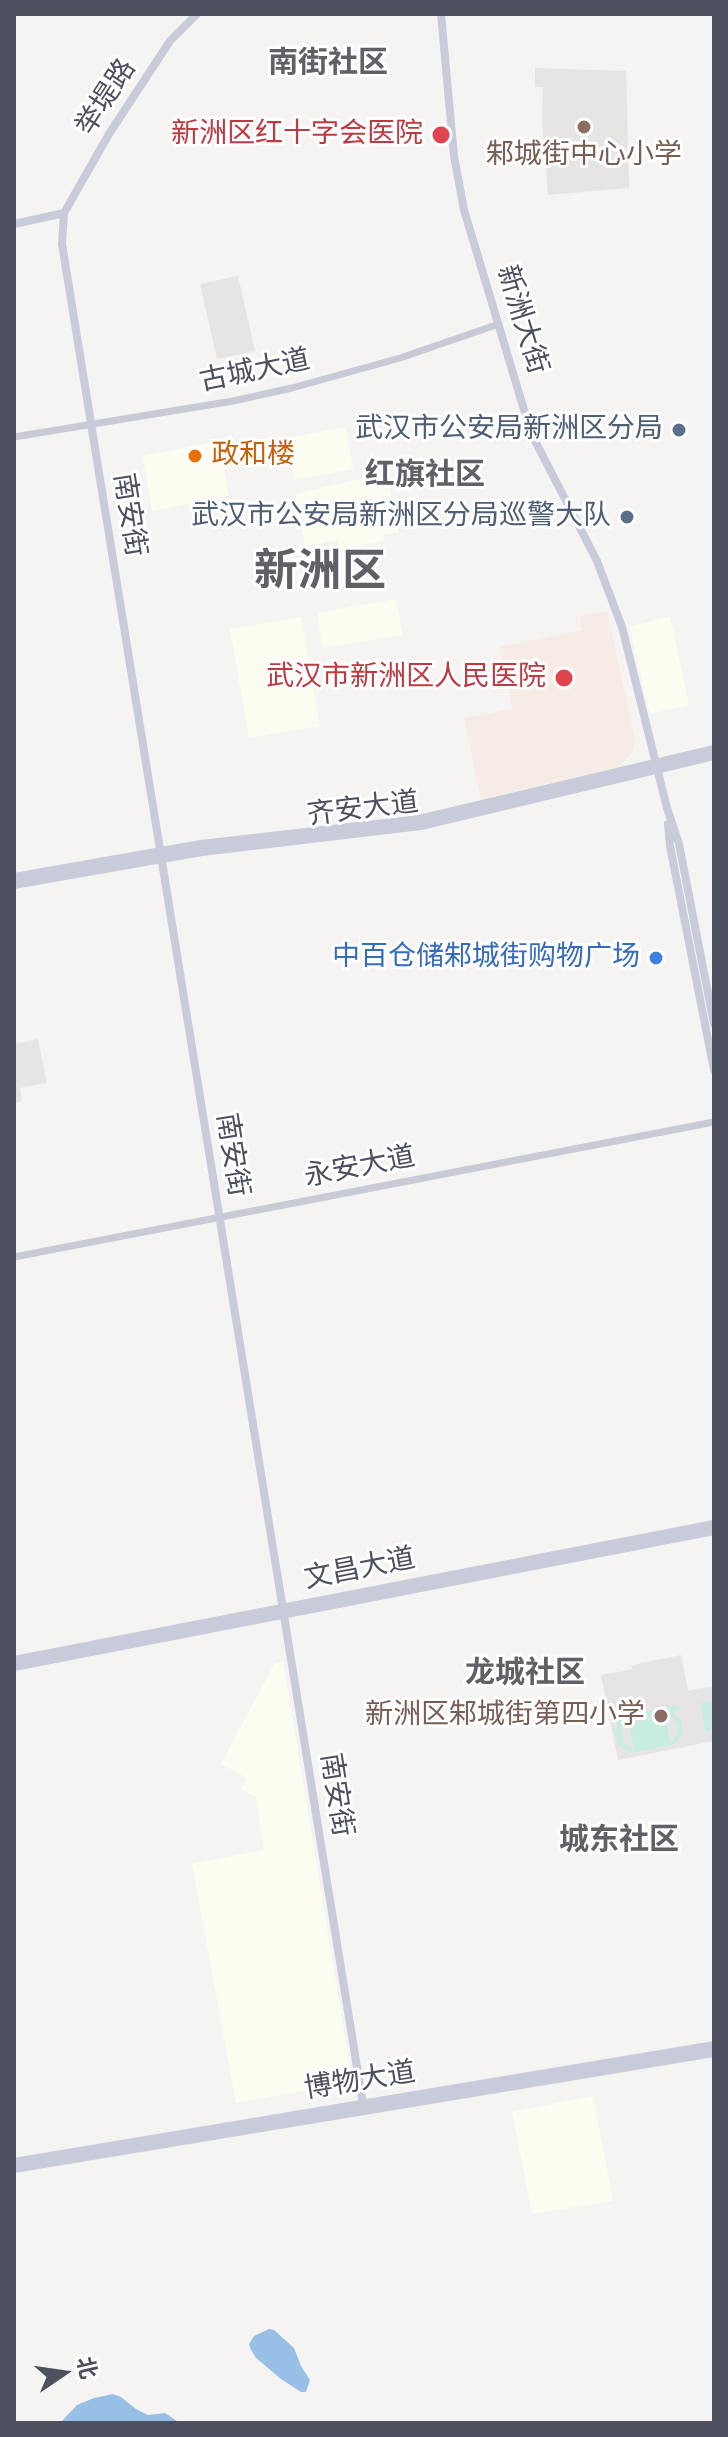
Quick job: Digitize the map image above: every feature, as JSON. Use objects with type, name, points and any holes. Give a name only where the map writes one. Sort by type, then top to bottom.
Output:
[{"type":"main road","name":"举堤路","points":[[64,213],[109,134],[170,41],[197,14]]},
{"type":"main road","name":"新洲大街","points":[[441,14],[457,175],[469,226],[531,433],[597,561],[613,599],[679,844],[714,1024]]},
{"type":"main road","points":[[14,224],[64,213]]},
{"type":"main road","name":"南安街","points":[[64,213],[62,244],[363,2104]]},
{"type":"main road","name":"齐安大道","points":[[14,877],[419,819],[657,765],[714,749]]},
{"type":"main road","name":"齐安大道","points":[[657,765],[714,756]]},
{"type":"main road","name":"新洲大街","points":[[667,808],[670,846],[714,1070]]},
{"type":"main road","name":"齐安大道","points":[[14,885],[160,854]]},
{"type":"main road","name":"文昌大道","points":[[14,1667],[714,1524]]},
{"type":"main road","name":"文昌大道","points":[[14,1660],[714,1531]]},
{"type":"main road","name":"博物大道","points":[[14,2162],[714,2045]]},
{"type":"main road","name":"博物大道","points":[[14,2169],[714,2053]]},
{"type":"street","name":"古城大道","points":[[14,437],[233,401],[292,388],[409,355],[499,324]]},
{"type":"street","name":"永安大道","points":[[14,1257],[714,1122]]},
{"type":"shaded area","name":"邾城街中心小学","points":[[535,68],[626,71],[629,188],[548,195],[542,123],[543,87],[535,87]]},
{"type":"shaded area","points":[[238,276],[255,351],[217,359],[200,284]]},
{"type":"shaded area","points":[[346,427],[353,469],[294,480],[287,438]]},
{"type":"shaded area","points":[[218,441],[229,496],[152,511],[143,456]]},
{"type":"shaded area","points":[[386,473],[399,532],[384,535],[384,541],[340,549],[338,540],[305,546],[296,494]]},
{"type":"shaded area","points":[[396,599],[403,635],[323,648],[317,613]]},
{"type":"shaded area","name":"武汉市新洲区人民医院","points":[[607,611],[635,739],[632,753],[619,767],[481,799],[464,718],[512,709],[500,647],[582,630],[580,616]]},
{"type":"shaded area","points":[[670,616],[689,705],[650,714],[629,627]]},
{"type":"shaded area","points":[[301,617],[320,726],[249,738],[230,629]]},
{"type":"shaded area","points":[[38,1039],[47,1083],[20,1088],[22,1101],[14,1103],[14,1044]]},
{"type":"shaded area","name":"新洲区邾城街第四小学","points":[[681,1655],[688,1691],[714,1686],[714,1741],[618,1760],[601,1675]]},
{"type":"shaded area","points":[[283,1661],[351,2073],[341,2084],[236,2103],[192,1864],[264,1850],[256,1797],[241,1789],[247,1778],[221,1764],[275,1663]]},
{"type":"shaded area","points":[[593,2096],[613,2201],[532,2214],[512,2112]]},
{"type":"green space","points":[[589,145],[589,159],[562,160],[562,146]]},
{"type":"green space","points":[[714,1700],[714,1730],[706,1732],[700,1703]]},
{"type":"green space","points":[[679,1705],[680,1710],[673,1712],[681,1721],[682,1732],[675,1744],[631,1753],[618,1745],[615,1735],[618,1723],[613,1724],[612,1719]],"holes":[[[666,1714],[677,1724],[677,1735],[672,1741],[665,1716],[629,1723],[634,1749],[622,1741],[621,1732],[627,1722]]]},
{"type":"water","points":[[269,2329],[294,2348],[310,2380],[306,2392],[281,2379],[251,2350],[249,2344],[254,2336]]},
{"type":"water","points":[[113,2394],[148,2415],[165,2413],[180,2423],[60,2423],[77,2405]]},
{"type":"place","name":"邾城街中心小学","points":[[584,127]]},
{"type":"place","name":"新洲区红十字会医院","points":[[441,135]]},
{"type":"place","name":"武汉市公安局新洲区分局","points":[[679,430]]},
{"type":"place","name":"政和楼","points":[[195,456]]},
{"type":"place","name":"武汉市公安局新洲区分局巡警大队","points":[[627,517]]},
{"type":"place","name":"武汉市新洲区人民医院","points":[[564,678]]},
{"type":"place","name":"中百仓储邾城街购物广场","points":[[656,958]]},
{"type":"place","name":"新洲区邾城街第四小学","points":[[661,1716]]},
{"type":"district","name":"南街社区","points":[[328,65]]},
{"type":"district","name":"红旗社区","points":[[425,477]]},
{"type":"district","name":"新洲区","points":[[320,574]]},
{"type":"district","name":"龙城社区","points":[[525,1675]]},
{"type":"district","name":"城东社区","points":[[619,1842]]}]
